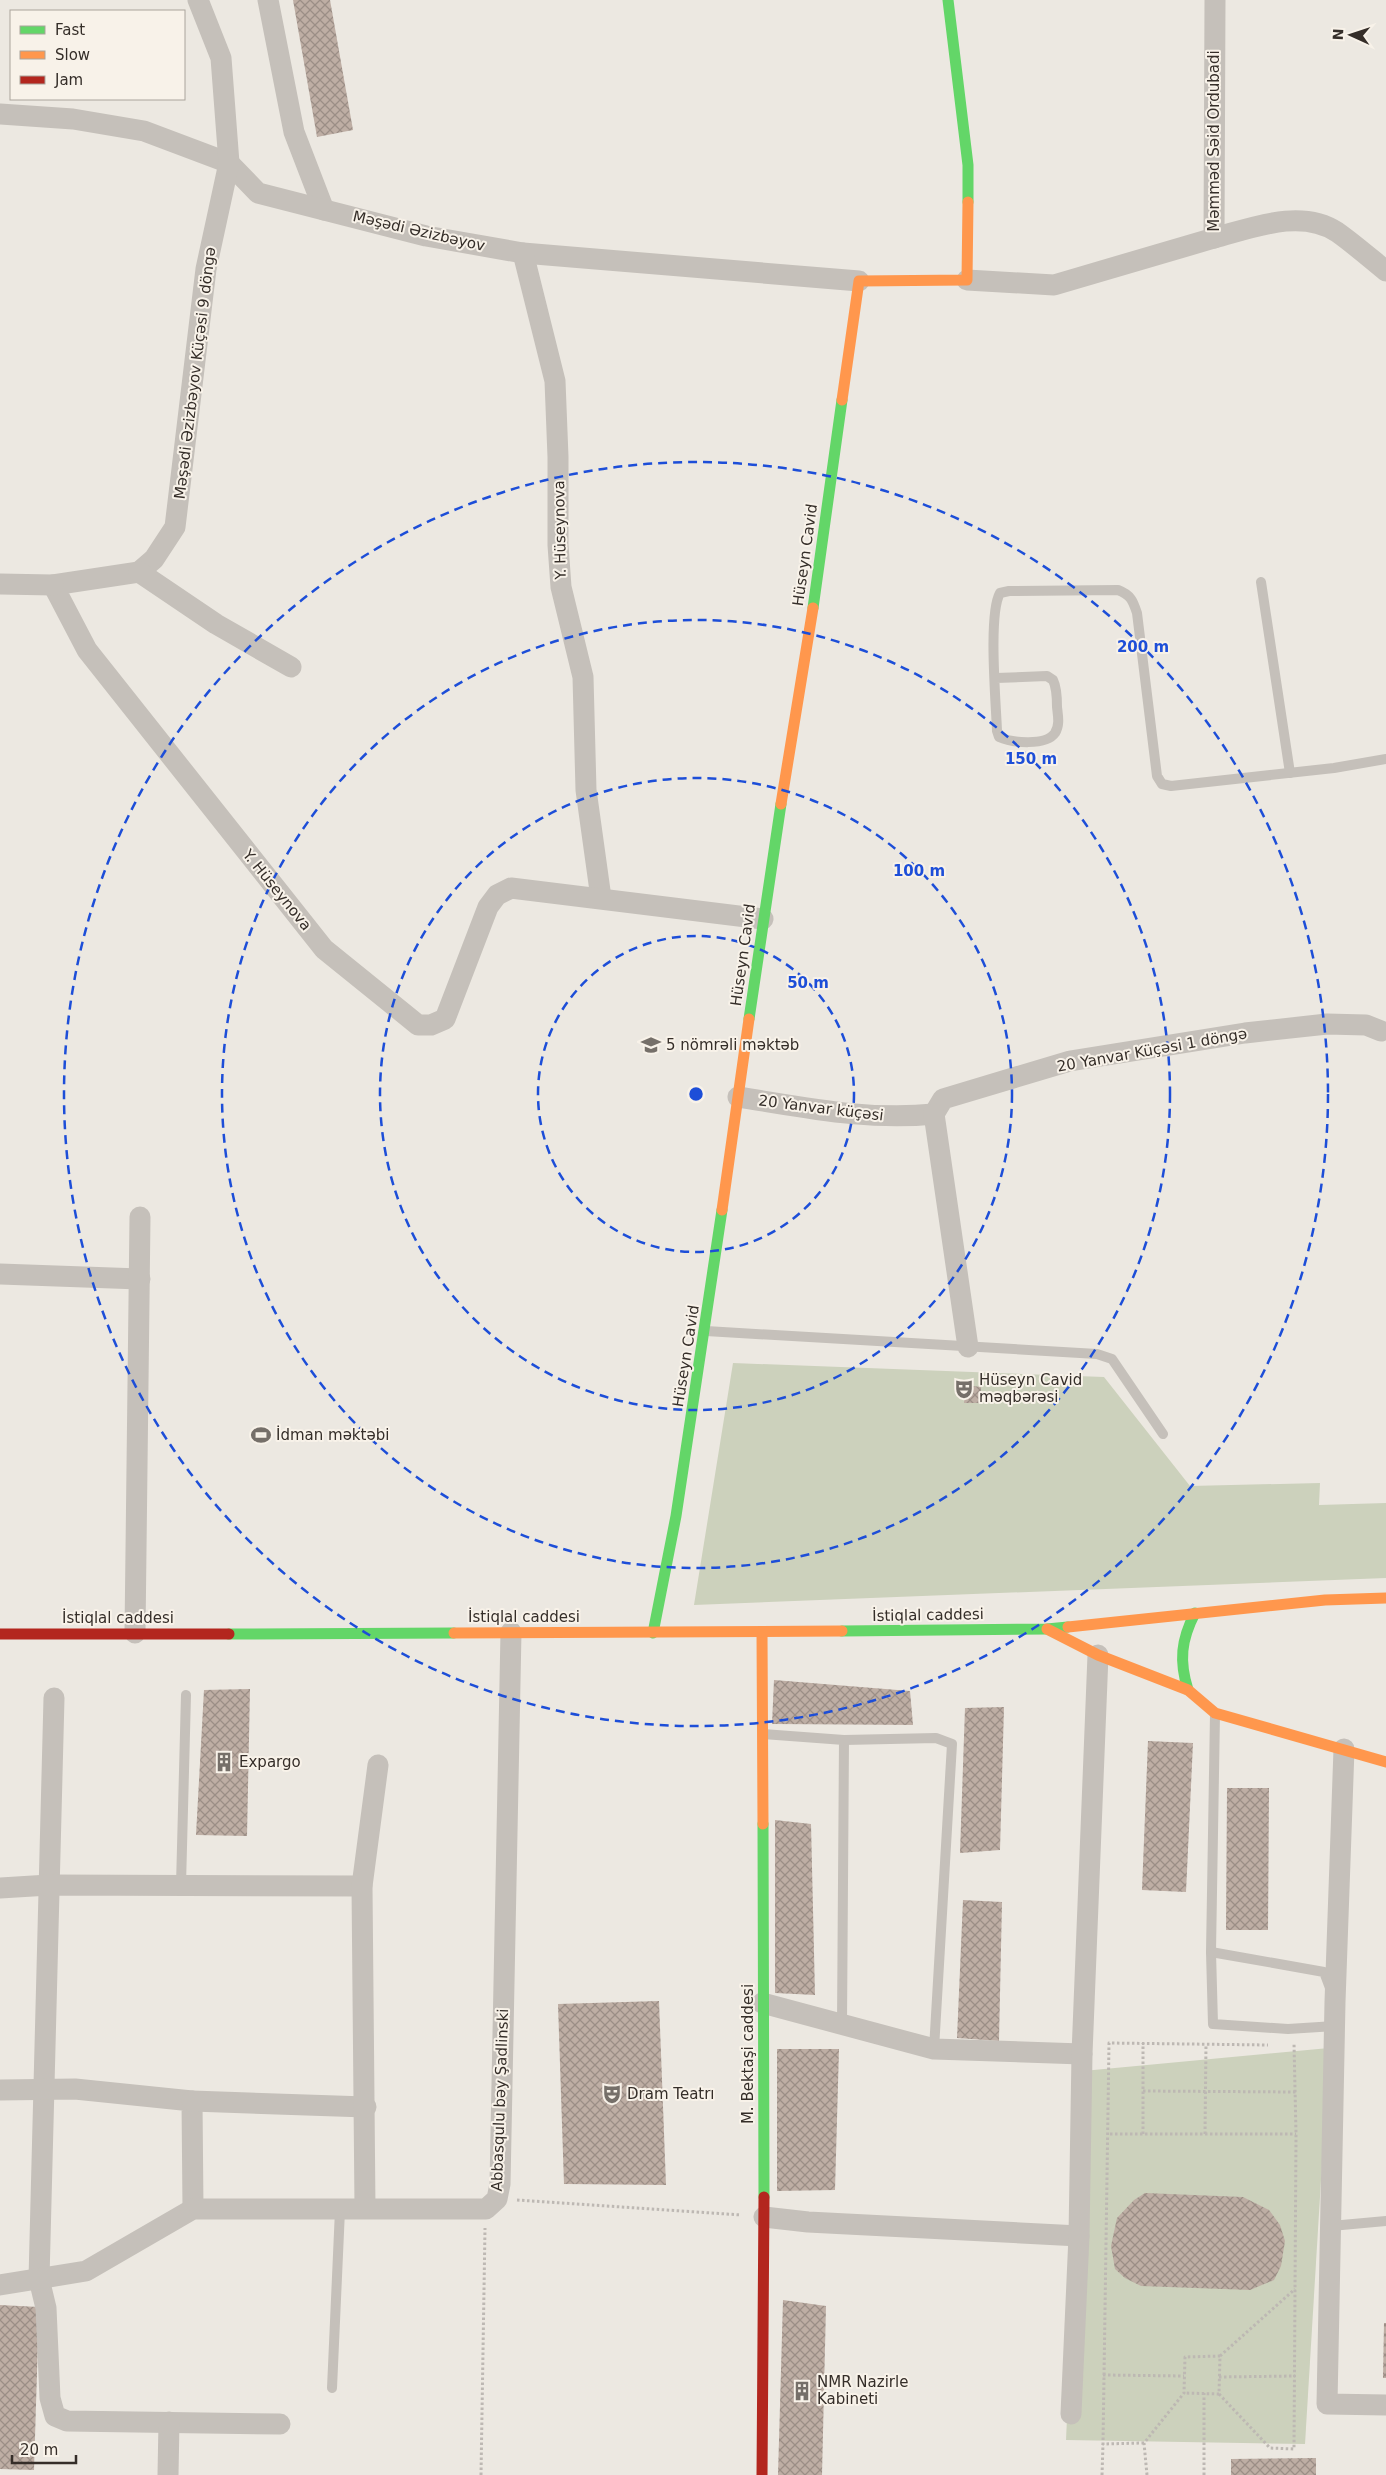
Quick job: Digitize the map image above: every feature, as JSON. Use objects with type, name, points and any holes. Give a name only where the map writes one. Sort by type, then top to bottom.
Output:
[{"type":"main road","points":[[858,281],[968,280],[968,165],[948,0]]},
{"type":"main road","name":"Hüseyn Cavid","points":[[653,1633],[676,1516],[705,1331],[763,919],[810,626],[858,281]]},
{"type":"main road","name":"İstiqlal caddesi","points":[[0,1634],[1047,1630],[1325,1600],[1386,1598]]},
{"type":"main road","points":[[1188,1690],[1180,1668],[1180,1649],[1185,1632],[1196,1614]]},
{"type":"main road","points":[[1047,1630],[1098,1654],[1188,1690],[1215,1713],[1386,1762]]},
{"type":"main road","name":"M. Bektaşi caddesi","points":[[762,1632],[764,2217],[762,2475]]},
{"type":"street","name":"Məşədi Əzizbəyov Küçəsi 9 döngə","points":[[139,572],[154,559],[175,527],[206,269],[229,163],[221,58],[198,0]]},
{"type":"street","points":[[268,0],[294,132],[324,210]]},
{"type":"street","name":"Məmməd Səid Ordubadi","points":[[968,280],[1054,285],[1214,238],[1215,0]]},
{"type":"street","name":"Məşədi Əzizbəyov","points":[[0,114],[73,119],[144,131],[229,163],[258,193],[426,236],[523,254],[858,281]]},
{"type":"street","points":[[1214,238],[1277,221],[1304,221],[1336,231],[1386,271]]},
{"type":"street","name":"Y. Hüseynova","points":[[523,254],[556,381],[560,579],[584,677],[586,790],[601,898]]},
{"type":"street","points":[[0,584],[53,585],[139,572],[216,624],[291,666]]},
{"type":"street","name":"Y. Hüseynova","points":[[53,585],[87,650],[324,949],[418,1025],[431,1025],[445,1019],[488,907],[497,895],[511,888],[763,919]]},
{"type":"street","name":"20 Yanvar Küçəsi 1 döngə","points":[[934,1114],[943,1099],[1070,1061],[1244,1033],[1327,1024],[1366,1025],[1381,1031]]},
{"type":"street","name":"20 Yanvar küçəsi","points":[[738,1097],[852,1115],[901,1118],[934,1114]]},
{"type":"street","points":[[934,1114],[968,1347]]},
{"type":"street","points":[[135,1633],[140,1217]]},
{"type":"street","points":[[1,1274],[140,1279]]},
{"type":"street","name":"Abbasqulu bəy Şadlinski","points":[[193,2208],[340,2210],[491,2204],[500,2165],[511,1632]]},
{"type":"street","points":[[1071,2414],[1078,2236],[1082,2054],[1098,1654]]},
{"type":"street","points":[[54,1698],[39,2279],[46,2308],[50,2398],[55,2416],[67,2420],[280,2424]]},
{"type":"street","points":[[1344,1749],[1335,2002],[1336,2026],[1326,2404],[1386,2404]]},
{"type":"street","points":[[365,2208],[366,2107],[362,1886],[378,1765]]},
{"type":"street","points":[[0,1888],[50,1885],[362,1886]]},
{"type":"street","points":[[762,2003],[934,2049],[1082,2054]]},
{"type":"street","points":[[0,2090],[45,2088],[147,2095],[192,2101],[366,2107]]},
{"type":"street","points":[[0,2285],[86,2271],[193,2208],[192,2101]]},
{"type":"street","points":[[764,2217],[808,2222],[1078,2236]]},
{"type":"street","points":[[168,2475],[169,2422]]},
{"type":"lane","points":[[1261,582],[1290,773]]},
{"type":"lane","points":[[996,678],[1047,676],[1053,680],[1058,724],[1054,734],[1048,739],[1023,742],[999,737],[997,731],[994,625],[996,599],[1000,593],[1009,591],[1118,590],[1128,594],[1133,600],[1137,613],[1157,776],[1162,784],[1171,786],[1386,760]]},
{"type":"lane","points":[[705,1331],[1097,1354],[1112,1359],[1163,1434]]},
{"type":"lane","points":[[181,1885],[186,1695]]},
{"type":"lane","points":[[1215,1713],[1211,1952],[1213,2024],[1288,2029],[1336,2026]]},
{"type":"lane","points":[[762,1734],[844,1740],[936,1738],[952,1744],[934,2049]]},
{"type":"lane","points":[[842,2023],[844,1740]]},
{"type":"lane","points":[[1211,1952],[1324,1972],[1335,2002]]},
{"type":"lane","points":[[332,2388],[340,2210]]},
{"type":"lane","points":[[1331,2226],[1386,2221]]},
{"type":"path","points":[[1220,2356],[1219,2394],[1270,2448],[1294,2449],[1296,2092],[1295,2046],[1288,2029]]},
{"type":"path","points":[[1102,2475],[1110,2134],[1109,2043],[1276,2045]]},
{"type":"path","points":[[1142,2134],[1143,2043]]},
{"type":"path","points":[[1205,2134],[1206,2044]]},
{"type":"path","points":[[1286,2046],[1295,2046]]},
{"type":"path","points":[[1143,2091],[1296,2092]]},
{"type":"path","points":[[1110,2134],[1296,2134]]},
{"type":"path","points":[[481,2475],[491,2204],[764,2217]]},
{"type":"path","points":[[1146,2475],[1144,2443],[1184,2393],[1185,2357],[1220,2356],[1295,2289]]},
{"type":"path","points":[[1103,2375],[1184,2376]]},
{"type":"path","points":[[1219,2376],[1295,2376]]},
{"type":"path","points":[[1184,2393],[1219,2394]]},
{"type":"path","points":[[1204,2394],[1204,2475]]},
{"type":"path","points":[[1103,2444],[1144,2443]]},
{"type":"green space","points":[[733,1363],[1104,1377],[1190,1486],[1320,1483],[1319,1505],[1386,1503],[1386,1578],[694,1605]]},
{"type":"green space","points":[[1329,2048],[1305,2444],[1066,2440],[1083,2071]]},
{"type":"building","points":[[293,0],[330,0],[353,130],[317,137]]},
{"type":"building","points":[[965,1385],[981,1387],[980,1403],[964,1403]]},
{"type":"building","points":[[774,1680],[910,1691],[913,1725],[772,1724]]},
{"type":"building","name":"Expargo","points":[[250,1689],[247,1836],[196,1835],[204,1690]]},
{"type":"building","points":[[1004,1707],[1000,1850],[960,1853],[965,1708]]},
{"type":"building","points":[[1148,1741],[1193,1743],[1186,1892],[1142,1890]]},
{"type":"building","points":[[1227,1788],[1269,1788],[1268,1930],[1226,1930]]},
{"type":"building","points":[[775,1820],[811,1824],[815,1995],[775,1993]]},
{"type":"building","points":[[963,1900],[1002,1902],[999,2041],[957,2038]]},
{"type":"building","name":"Dram Teatrı","points":[[659,2001],[666,2185],[564,2184],[558,2004]]},
{"type":"building","points":[[777,2049],[839,2049],[835,2190],[777,2191]]},
{"type":"building","points":[[1145,2193],[1243,2197],[1269,2210],[1280,2225],[1285,2241],[1281,2266],[1274,2280],[1250,2290],[1141,2286],[1125,2278],[1115,2269],[1111,2246],[1117,2218],[1134,2200]]},
{"type":"building","name":"NMR Nazirle Kabineti","points":[[783,2300],[826,2306],[822,2475],[778,2475]]},
{"type":"building","points":[[0,2305],[39,2307],[34,2470],[0,2469]]},
{"type":"building","points":[[1384,2323],[1386,2323],[1386,2378],[1383,2378]]},
{"type":"building","points":[[1316,2458],[1316,2475],[1231,2475],[1231,2459]]},
{"type":"traffic: fast","points":[[948,0],[968,165],[968,202]]},
{"type":"traffic: fast","points":[[813,608],[842,400]]},
{"type":"traffic: fast","points":[[749,1019],[781,804]]},
{"type":"traffic: fast","points":[[653,1633],[676,1516],[722,1210]]},
{"type":"traffic: fast","points":[[1188,1690],[1183,1670],[1183,1651],[1187,1632],[1195,1613]]},
{"type":"traffic: fast","points":[[842,1631],[1047,1629],[1068,1627]]},
{"type":"traffic: fast","points":[[229,1634],[454,1633]]},
{"type":"traffic: fast","points":[[763,1824],[764,2197]]},
{"type":"traffic: slow","points":[[842,400],[859,281],[967,280],[968,202]]},
{"type":"traffic: slow","points":[[781,804],[813,608]]},
{"type":"traffic: slow","points":[[722,1210],[749,1019]]},
{"type":"traffic: slow","points":[[1068,1627],[1325,1600],[1386,1598]]},
{"type":"traffic: slow","points":[[1047,1629],[1098,1655],[1188,1690],[1215,1713],[1386,1762]]},
{"type":"traffic: slow","points":[[454,1633],[842,1631]]},
{"type":"traffic: slow","points":[[762,1632],[763,1824]]},
{"type":"traffic: jam","points":[[0,1634],[229,1634]]},
{"type":"traffic: jam","points":[[762,2475],[764,2197]]},
{"type":"place","name":"5 nömrəli məktəb","points":[[651,1045]]},
{"type":"place","name":"Hüseyn Cavid məqbərəsi","points":[[964,1389]]},
{"type":"place","name":"İdman məktəbi","points":[[261,1435]]},
{"type":"place","name":"Expargo","points":[[224,1762]]},
{"type":"place","name":"Dram Teatrı","points":[[612,2094]]},
{"type":"place","name":"NMR Nazirle Kabineti","points":[[802,2391]]}]
